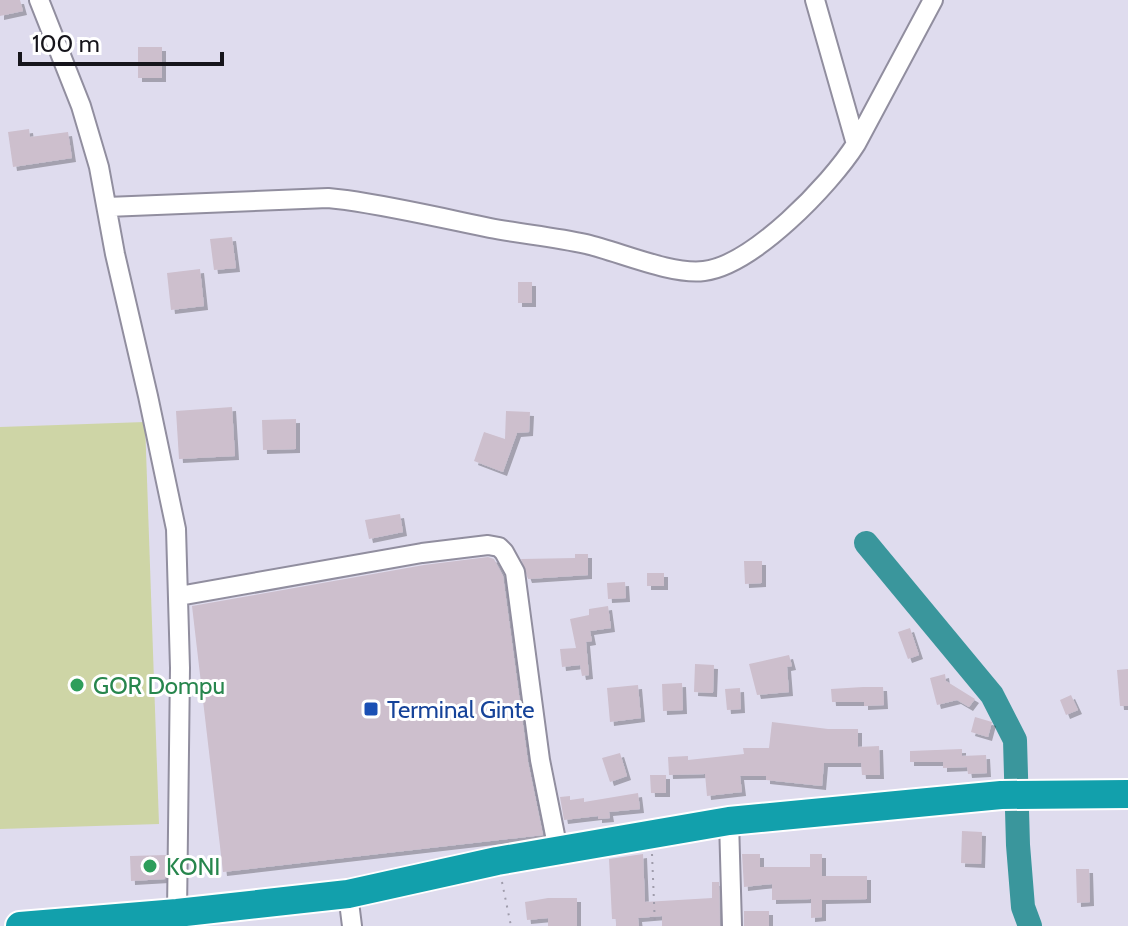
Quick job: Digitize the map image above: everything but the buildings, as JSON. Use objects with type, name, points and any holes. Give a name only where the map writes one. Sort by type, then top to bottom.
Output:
[{"type":"highway","points":[[20,926],[348,894],[497,861],[729,821],[1001,795],[1128,794]]},
{"type":"street","points":[[39,0],[81,106],[107,207],[176,529],[179,596],[177,913]]},
{"type":"street","points":[[815,0],[856,144]]},
{"type":"street","points":[[107,207],[328,198],[574,242],[678,270],[706,271],[755,248],[781,227],[834,173],[883,99],[933,0]]},
{"type":"street","points":[[179,596],[422,553],[488,545],[499,547],[509,558],[515,572],[540,760],[558,850]]},
{"type":"street","points":[[729,821],[732,926]]},
{"type":"street","points":[[348,894],[352,926]]},
{"type":"path","points":[[652,833],[655,926]]},
{"type":"path","points":[[497,861],[511,926]]},
{"type":"green space","name":"GOR Dompu","points":[[145,422],[159,824],[0,829],[0,427]]},
{"type":"waterway","points":[[866,543],[992,695],[1015,740],[1018,845],[1023,907],[1030,926]]},
{"type":"place","name":"GOR Dompu","points":[[77,685]]},
{"type":"place","name":"Terminal Ginte","points":[[371,709]]},
{"type":"place","name":"KONI","points":[[150,866]]}]
